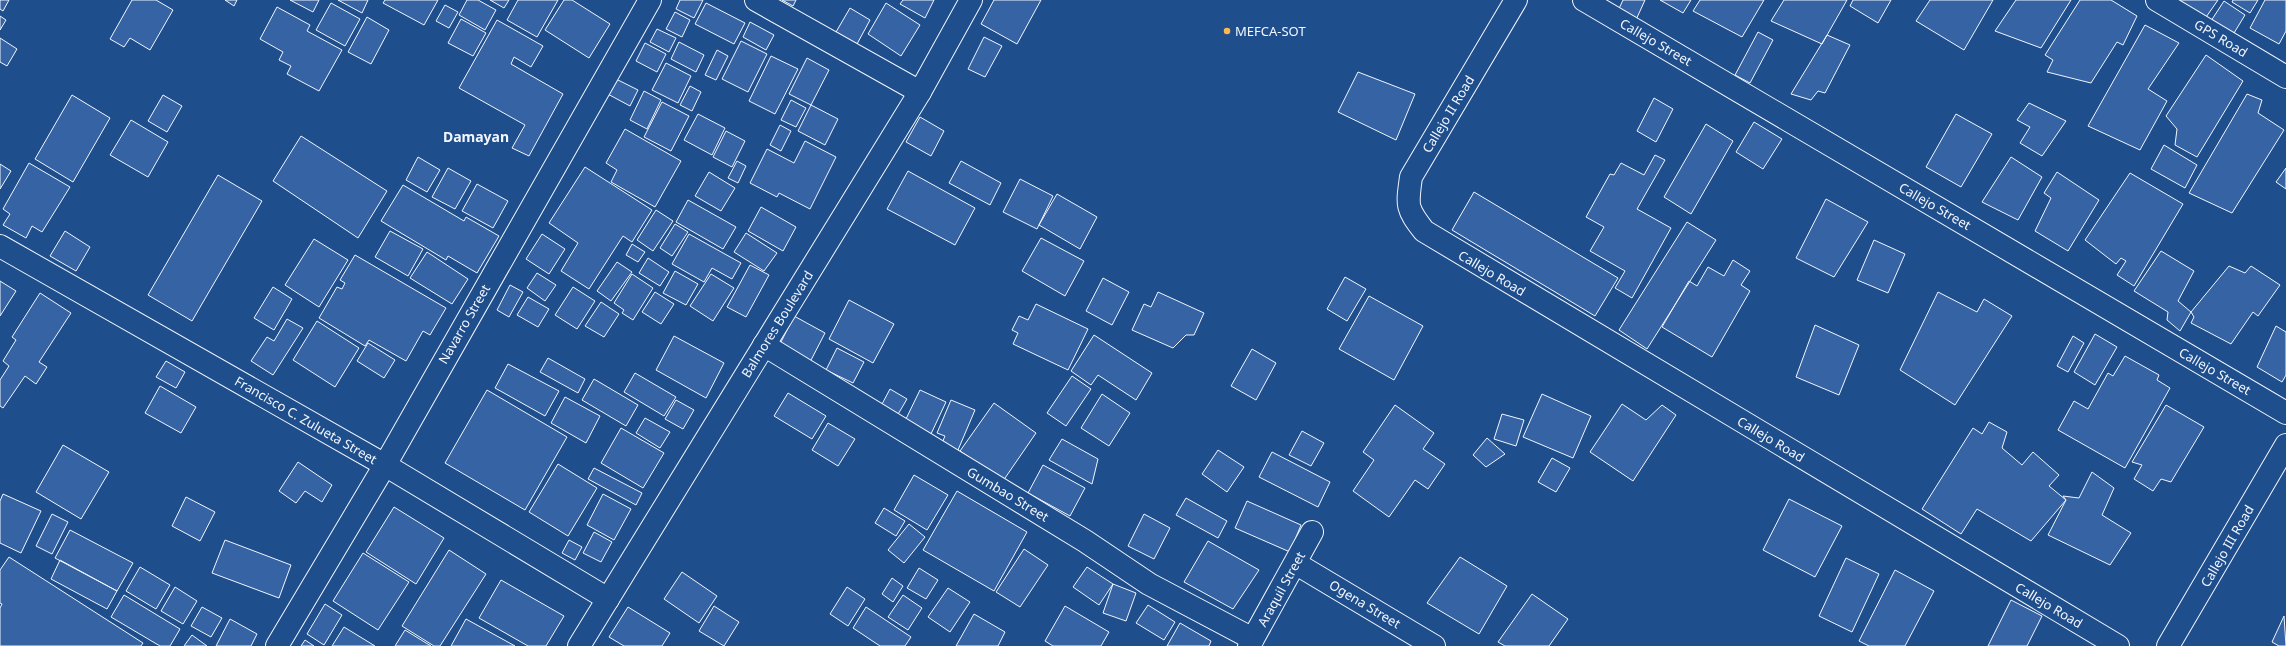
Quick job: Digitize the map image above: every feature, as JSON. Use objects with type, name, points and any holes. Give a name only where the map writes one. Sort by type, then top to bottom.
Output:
[{"type":"street","name":"Navarro Street","points":[[277,646],[386,465],[650,0]]},
{"type":"street","points":[[756,0],[920,92]]},
{"type":"street","name":"Balmores Boulevard","points":[[579,646],[920,92],[971,0]]},
{"type":"street","name":"Callejo II Road","points":[[1424,231],[1410,213],[1408,195],[1411,177],[1516,0]]},
{"type":"street","name":"Callejo Street","points":[[1584,0],[2286,413]]},
{"type":"street","name":"GPS Road","points":[[2157,0],[2286,77]]},
{"type":"street","name":"Callejo Road","points":[[1424,231],[2118,646]]},
{"type":"street","name":"Francisco C. Zulueta Street","points":[[0,246],[386,465],[608,599]]},
{"type":"street","name":"Gumbao Street","points":[[764,345],[1085,541],[1149,584],[1251,642]]},
{"type":"street","name":"Callejo III Road","points":[[2168,646],[2286,445]]},
{"type":"street","name":"Araquil Street","points":[[1251,642],[1312,532]]},
{"type":"street","name":"Ogena Street","points":[[1295,562],[1434,646]]},
{"type":"building","points":[[0,0],[9,0],[3,11],[0,9]]},
{"type":"building","points":[[132,0],[156,0],[173,10],[150,50],[130,38],[124,47],[110,39]]},
{"type":"building","points":[[225,0],[237,0],[234,6]]},
{"type":"building","points":[[290,0],[319,0],[313,12]]},
{"type":"building","points":[[338,0],[368,0],[362,13]]},
{"type":"building","points":[[385,0],[438,0],[424,25],[383,3]]},
{"type":"building","points":[[467,0],[478,0],[496,10],[485,30],[459,15]]},
{"type":"building","points":[[490,0],[509,0],[504,8]]},
{"type":"building","points":[[518,0],[558,0],[537,37],[507,20]]},
{"type":"building","points":[[564,0],[572,0],[610,24],[589,58],[545,30]]},
{"type":"building","points":[[680,0],[703,0],[694,18],[676,9]]},
{"type":"building","points":[[782,0],[796,0],[793,6]]},
{"type":"building","points":[[903,0],[934,0],[925,18],[900,4]]},
{"type":"building","points":[[994,0],[1041,0],[1017,44],[981,24]]},
{"type":"building","points":[[1623,0],[1645,0],[1635,22],[1617,13]]},
{"type":"building","points":[[1660,0],[1691,0],[1683,13]]},
{"type":"building","points":[[1700,0],[1764,0],[1742,37],[1693,11]]},
{"type":"building","points":[[1784,0],[1847,0],[1822,44],[1771,21]]},
{"type":"building","points":[[1853,0],[1891,0],[1878,23],[1850,6]]},
{"type":"building","points":[[1930,0],[1993,0],[1964,50],[1916,21]]},
{"type":"building","points":[[2016,0],[2071,0],[2041,48],[1995,31]]},
{"type":"building","points":[[2080,0],[2111,0],[2137,16],[2123,45],[2117,42],[2091,83],[2047,72],[2053,60],[2045,55]]},
{"type":"building","points":[[2175,0],[2218,0],[2204,20]]},
{"type":"building","points":[[2233,0],[2258,0],[2250,13],[2232,2]]},
{"type":"building","points":[[2265,0],[2286,0],[2286,31],[2279,44],[2250,28]]},
{"type":"building","points":[[2224,1],[2245,15],[2231,38],[2209,24]]},
{"type":"building","points":[[331,3],[360,19],[345,46],[316,30]]},
{"type":"building","points":[[706,3],[745,23],[734,44],[695,24]]},
{"type":"building","points":[[886,3],[920,25],[901,56],[868,34]]},
{"type":"building","points":[[445,5],[458,12],[449,28],[436,21]]},
{"type":"building","points":[[277,7],[310,25],[307,31],[342,50],[319,91],[287,74],[291,66],[279,60],[283,52],[260,39]]},
{"type":"building","points":[[850,8],[870,20],[857,44],[836,32]]},
{"type":"building","points":[[675,12],[690,20],[682,37],[666,29]]},
{"type":"building","points":[[0,16],[6,20],[0,30]]},
{"type":"building","points":[[367,17],[389,30],[371,64],[348,52]]},
{"type":"building","points":[[461,19],[486,33],[473,56],[448,43]]},
{"type":"building","points":[[497,20],[543,46],[531,67],[514,57],[511,64],[563,94],[529,156],[512,148],[525,125],[459,88]]},
{"type":"building","points":[[750,22],[774,35],[766,50],[743,37]]},
{"type":"building","points":[[2145,25],[2179,43],[2148,89],[2167,101],[2140,150],[2088,126]]},
{"type":"building","points":[[657,29],[676,38],[669,52],[650,42]]},
{"type":"building","points":[[1758,32],[1773,40],[1750,83],[1735,75]]},
{"type":"building","points":[[1827,35],[1850,45],[1825,93],[1818,91],[1811,100],[1791,94]]},
{"type":"building","points":[[984,37],[1002,46],[985,77],[968,69]]},
{"type":"building","points":[[0,38],[17,49],[7,66],[0,62]]},
{"type":"building","points":[[741,41],[767,54],[748,92],[722,79]]},
{"type":"building","points":[[679,42],[704,55],[696,72],[671,59]]},
{"type":"building","points":[[645,43],[666,54],[657,72],[636,61]]},
{"type":"building","points":[[717,50],[728,56],[716,80],[705,75]]},
{"type":"building","points":[[2206,55],[2243,81],[2197,157],[2175,145],[2177,129],[2166,116]]},
{"type":"building","points":[[771,56],[798,69],[775,114],[749,101]]},
{"type":"building","points":[[807,58],[829,70],[811,105],[789,94]]},
{"type":"building","points":[[666,63],[691,76],[678,103],[652,90]]},
{"type":"building","points":[[1358,72],[1415,94],[1396,140],[1338,112]]},
{"type":"building","points":[[612,77],[638,90],[630,106],[604,92]]},
{"type":"building","points":[[690,86],[701,92],[692,111],[680,105]]},
{"type":"building","points":[[644,91],[661,100],[647,129],[630,120]]},
{"type":"building","points":[[2247,94],[2262,100],[2258,113],[2284,130],[2232,213],[2189,193]]},
{"type":"building","points":[[72,95],[110,118],[73,182],[35,159]]},
{"type":"building","points":[[163,95],[182,106],[167,132],[148,121]]},
{"type":"building","points":[[1654,98],[1673,109],[1656,142],[1637,131]]},
{"type":"building","points":[[791,100],[806,108],[796,127],[781,120]]},
{"type":"building","points":[[662,102],[689,116],[671,151],[644,137]]},
{"type":"building","points":[[2029,103],[2066,121],[2042,156],[2020,143],[2030,127],[2017,120]]},
{"type":"building","points":[[811,105],[838,119],[825,145],[798,131]]},
{"type":"building","points":[[698,114],[725,128],[712,155],[684,140]]},
{"type":"building","points":[[1956,114],[1992,134],[1961,187],[1926,167]]},
{"type":"building","points":[[920,117],[944,131],[931,156],[906,142]]},
{"type":"building","points":[[131,120],[168,142],[148,177],[110,155]]},
{"type":"building","points":[[1754,122],[1782,139],[1763,169],[1736,152]]},
{"type":"building","points":[[1706,124],[1733,141],[1691,214],[1664,197]]},
{"type":"building","points":[[780,125],[791,131],[781,151],[770,145]]},
{"type":"building","points":[[625,129],[681,161],[655,207],[611,182],[617,170],[606,163]]},
{"type":"building","points":[[726,131],[745,141],[732,167],[713,157]]},
{"type":"building","points":[[301,136],[387,191],[358,238],[273,181]]},
{"type":"building","points":[[805,141],[836,157],[810,209],[779,193],[777,197],[750,183],[767,149],[794,163]]},
{"type":"building","points":[[2164,145],[2197,165],[2185,188],[2151,169]]},
{"type":"building","points":[[1655,155],[1665,160],[1637,209],[1671,228],[1632,298],[1615,288],[1625,271],[1590,251],[1604,227],[1586,217],[1610,174],[1614,175],[1621,163],[1644,175]]},
{"type":"building","points":[[418,157],[440,170],[427,192],[406,180]]},
{"type":"building","points":[[2011,157],[2042,177],[2018,220],[1982,202]]},
{"type":"building","points":[[737,161],[746,166],[738,183],[728,178]]},
{"type":"building","points":[[961,161],[1001,183],[990,205],[949,183]]},
{"type":"building","points":[[29,163],[70,187],[42,232],[32,226],[26,238],[3,225],[10,214],[3,209]]},
{"type":"building","points":[[0,164],[11,171],[0,189]]},
{"type":"building","points":[[585,167],[652,210],[632,242],[623,236],[589,289],[561,271],[578,243],[549,223]]},
{"type":"building","points":[[448,168],[471,181],[455,209],[432,197]]},
{"type":"building","points":[[2286,168],[2286,189],[2276,182]]},
{"type":"building","points":[[908,171],[975,208],[955,245],[887,209]]},
{"type":"building","points":[[709,172],[735,188],[721,211],[695,196]]},
{"type":"building","points":[[2057,172],[2099,200],[2068,251],[2035,231],[2051,198],[2044,193]]},
{"type":"building","points":[[2130,173],[2183,204],[2134,286],[2117,275],[2126,261],[2121,258],[2116,264],[2085,240]]},
{"type":"building","points":[[218,175],[262,201],[192,321],[148,295]]},
{"type":"building","points":[[1020,179],[1053,196],[1037,229],[1003,212]]},
{"type":"building","points":[[477,184],[508,201],[493,228],[462,211]]},
{"type":"building","points":[[403,185],[464,221],[466,217],[499,236],[477,273],[448,256],[446,260],[381,221]]},
{"type":"building","points":[[1474,192],[1618,278],[1595,316],[1452,230]]},
{"type":"building","points":[[1057,194],[1097,217],[1080,249],[1039,225]]},
{"type":"building","points":[[1826,199],[1868,222],[1834,277],[1796,258]]},
{"type":"building","points":[[688,200],[736,227],[723,249],[676,222]]},
{"type":"building","points":[[761,207],[796,227],[783,251],[748,231]]},
{"type":"building","points":[[656,210],[673,221],[653,251],[637,240]]},
{"type":"building","points":[[1687,222],[1716,240],[1647,349],[1619,330]]},
{"type":"building","points":[[675,224],[688,232],[672,256],[660,248]]},
{"type":"building","points":[[65,231],[90,247],[76,271],[50,256]]},
{"type":"building","points":[[390,231],[423,249],[408,276],[375,257]]},
{"type":"building","points":[[746,233],[777,253],[764,271],[734,252]]},
{"type":"building","points":[[542,234],[565,249],[549,274],[526,259]]},
{"type":"building","points":[[689,234],[741,263],[732,279],[712,268],[704,282],[672,264]]},
{"type":"building","points":[[1041,238],[1084,261],[1065,296],[1022,271]]},
{"type":"building","points":[[314,239],[348,260],[319,307],[285,285]]},
{"type":"building","points":[[1874,240],[1905,254],[1888,293],[1857,280]]},
{"type":"building","points":[[632,244],[645,252],[638,262],[626,255]]},
{"type":"building","points":[[2161,251],[2194,271],[2178,301],[2191,312],[2180,331],[2167,320],[2168,312],[2134,291]]},
{"type":"building","points":[[427,252],[468,279],[452,304],[410,278]]},
{"type":"building","points":[[355,255],[446,308],[430,335],[423,331],[406,361],[369,340],[365,346],[319,318],[337,287],[342,289],[345,283],[340,280]]},
{"type":"building","points":[[648,258],[669,272],[660,286],[639,273]]},
{"type":"building","points":[[1733,260],[1750,271],[1741,285],[1750,291],[1712,357],[1662,327],[1689,281],[1697,286],[1708,267],[1724,276]]},
{"type":"building","points":[[617,262],[632,272],[611,301],[597,291]]},
{"type":"building","points":[[750,265],[769,275],[746,317],[727,307]]},
{"type":"building","points":[[2229,266],[2245,273],[2251,266],[2280,285],[2258,316],[2253,312],[2231,344],[2191,323],[2194,317],[2191,312]]},
{"type":"building","points":[[675,271],[698,284],[686,305],[663,293]]},
{"type":"building","points":[[537,273],[556,285],[545,301],[527,288]]},
{"type":"building","points":[[632,274],[653,288],[633,320],[622,313],[624,310],[614,303]]},
{"type":"building","points":[[711,274],[734,288],[713,321],[690,306]]},
{"type":"building","points":[[1345,277],[1366,289],[1347,321],[1327,309]]},
{"type":"building","points":[[1103,278],[1129,292],[1112,325],[1086,311]]},
{"type":"building","points":[[0,281],[16,291],[0,316]]},
{"type":"building","points":[[510,285],[523,292],[509,317],[497,310]]},
{"type":"building","points":[[273,287],[292,299],[274,330],[254,318]]},
{"type":"building","points":[[573,287],[595,301],[577,329],[555,315]]},
{"type":"building","points":[[655,292],[674,304],[661,324],[642,312]]},
{"type":"building","points":[[1158,292],[1204,313],[1194,335],[1186,335],[1173,348],[1132,330],[1144,304],[1151,307]]},
{"type":"building","points":[[1938,292],[1977,312],[1984,299],[2012,316],[1955,405],[1900,370]]},
{"type":"building","points":[[40,293],[71,313],[39,362],[47,367],[36,384],[25,376],[3,408],[0,406],[0,380],[9,366],[3,361],[16,340],[12,337]]},
{"type":"building","points":[[1369,296],[1423,326],[1394,380],[1339,349]]},
{"type":"building","points":[[528,297],[549,309],[538,327],[517,315]]},
{"type":"building","points":[[849,300],[894,324],[873,363],[829,339]]},
{"type":"building","points":[[601,302],[619,314],[604,337],[585,326]]},
{"type":"building","points":[[1036,304],[1088,329],[1068,370],[1013,344],[1018,333],[1012,330],[1019,316],[1028,320]]},
{"type":"building","points":[[794,316],[825,333],[809,364],[778,348]]},
{"type":"building","points":[[287,319],[303,328],[273,375],[251,361],[267,337],[274,341]]},
{"type":"building","points":[[317,321],[359,348],[335,387],[293,360]]},
{"type":"building","points":[[1815,325],[1859,345],[1839,395],[1796,377]]},
{"type":"building","points":[[2276,326],[2286,332],[2286,375],[2282,382],[2257,367]]},
{"type":"building","points":[[2095,334],[2117,347],[2095,385],[2074,372]]},
{"type":"building","points":[[1094,335],[1152,373],[1136,400],[1098,375],[1091,385],[1071,371]]},
{"type":"building","points":[[674,336],[724,363],[706,398],[656,370]]},
{"type":"building","points":[[2073,336],[2084,343],[2068,372],[2057,366]]},
{"type":"building","points":[[368,343],[395,360],[384,378],[357,361]]},
{"type":"building","points":[[837,348],[864,362],[853,383],[826,370]]},
{"type":"building","points":[[1252,349],[1276,363],[1256,400],[1231,386]]},
{"type":"building","points":[[2125,356],[2159,375],[2157,380],[2170,388],[2125,468],[2058,430],[2074,401],[2088,409],[2108,373],[2113,376]]},
{"type":"building","points":[[548,358],[585,379],[578,393],[540,372]]},
{"type":"building","points":[[166,361],[185,372],[176,388],[156,377]]},
{"type":"building","points":[[508,364],[559,391],[545,416],[495,388]]},
{"type":"building","points":[[635,373],[676,397],[664,416],[624,392]]},
{"type":"building","points":[[1072,376],[1091,389],[1066,426],[1047,413]]},
{"type":"building","points":[[594,379],[638,405],[626,426],[582,400]]},
{"type":"building","points":[[160,386],[196,407],[181,433],[145,413]]},
{"type":"building","points":[[890,389],[907,399],[897,416],[881,406]]},
{"type":"building","points":[[487,390],[567,437],[525,510],[445,463]]},
{"type":"building","points":[[920,390],[946,402],[930,436],[904,423]]},
{"type":"building","points":[[788,393],[826,416],[812,439],[774,416]]},
{"type":"building","points":[[1102,394],[1130,413],[1109,446],[1081,428]]},
{"type":"building","points":[[1542,394],[1591,416],[1573,458],[1523,437]]},
{"type":"building","points":[[565,397],[600,416],[586,443],[551,423]]},
{"type":"building","points":[[676,400],[694,410],[683,429],[665,419]]},
{"type":"building","points":[[951,400],[975,410],[955,457],[939,450],[945,436],[937,433]]},
{"type":"building","points":[[994,403],[1036,433],[1003,481],[960,451]]},
{"type":"building","points":[[1622,404],[1646,420],[1662,405],[1676,415],[1633,481],[1590,452]]},
{"type":"building","points":[[1395,405],[1434,433],[1423,449],[1445,464],[1428,489],[1415,480],[1389,517],[1353,491],[1374,460],[1363,452]]},
{"type":"building","points":[[2166,405],[2204,427],[2171,482],[2161,479],[2153,491],[2134,479],[2142,465],[2132,462]]},
{"type":"building","points":[[1502,414],[1524,420],[1516,446],[1494,439]]},
{"type":"building","points":[[645,418],[670,432],[660,448],[636,433]]},
{"type":"building","points":[[1989,422],[2007,432],[2002,448],[2022,465],[2033,452],[2059,475],[2049,486],[2066,500],[2031,541],[1977,509],[1961,534],[1922,509],[1973,428],[1982,434]]},
{"type":"building","points":[[828,423],[855,439],[838,466],[812,450]]},
{"type":"building","points":[[621,428],[664,453],[643,488],[601,463]]},
{"type":"building","points":[[1302,431],[1324,443],[1311,466],[1289,455]]},
{"type":"building","points":[[1487,438],[1505,454],[1486,467],[1473,455]]},
{"type":"building","points":[[1062,439],[1098,459],[1092,484],[1049,460]]},
{"type":"building","points":[[63,445],[109,472],[81,519],[36,492]]},
{"type":"building","points":[[1218,450],[1244,467],[1227,492],[1202,474]]},
{"type":"building","points":[[1272,452],[1330,482],[1318,507],[1259,477]]},
{"type":"building","points":[[1552,458],[1570,468],[1556,492],[1538,482]]},
{"type":"building","points":[[298,462],[332,485],[322,502],[305,491],[296,503],[279,491]]},
{"type":"building","points":[[558,464],[597,488],[568,536],[529,512]]},
{"type":"building","points":[[1043,465],[1085,488],[1070,516],[1028,493]]},
{"type":"building","points":[[594,468],[642,493],[636,505],[588,479]]},
{"type":"building","points":[[2092,472],[2114,488],[2102,515],[2131,533],[2110,565],[2048,535],[2066,500],[2063,496],[2079,498]]},
{"type":"building","points":[[914,475],[948,495],[927,530],[894,510]]},
{"type":"building","points":[[957,491],[1027,532],[994,591],[923,550]]},
{"type":"building","points":[[3,494],[41,511],[21,553],[0,543],[0,501]]},
{"type":"building","points":[[603,494],[631,509],[614,540],[587,525]]},
{"type":"building","points":[[186,497],[215,512],[200,541],[172,526]]},
{"type":"building","points":[[1186,498],[1227,521],[1218,538],[1176,515]]},
{"type":"building","points":[[1789,499],[1842,526],[1815,577],[1763,550]]},
{"type":"building","points":[[1247,501],[1301,525],[1290,552],[1235,528]]},
{"type":"building","points":[[394,507],[444,538],[416,584],[366,552]]},
{"type":"building","points":[[884,508],[905,521],[896,536],[875,523]]},
{"type":"building","points":[[52,514],[68,522],[52,554],[36,546]]},
{"type":"building","points":[[1144,514],[1170,528],[1154,559],[1128,546]]},
{"type":"building","points":[[909,524],[925,537],[904,563],[888,550]]},
{"type":"building","points":[[70,530],[133,563],[117,591],[55,558]]},
{"type":"building","points":[[594,532],[612,542],[601,562],[583,553]]},
{"type":"building","points":[[225,540],[291,565],[279,598],[212,573]]},
{"type":"building","points":[[569,540],[582,547],[575,560],[562,553]]},
{"type":"building","points":[[1208,541],[1259,570],[1233,609],[1184,582]]},
{"type":"building","points":[[1024,549],[1048,565],[1020,607],[996,592]]},
{"type":"building","points":[[449,550],[486,574],[440,646],[434,646],[402,626]]},
{"type":"building","points":[[363,553],[409,582],[378,630],[333,601]]},
{"type":"building","points":[[9,557],[143,643],[141,646],[0,646],[0,608],[2,604],[0,603],[0,570]]},
{"type":"building","points":[[1460,557],[1507,586],[1479,634],[1427,603]]},
{"type":"building","points":[[1846,558],[1879,574],[1852,632],[1819,616]]},
{"type":"building","points":[[60,560],[117,591],[107,609],[51,579]]},
{"type":"building","points":[[140,567],[170,585],[156,609],[126,591]]},
{"type":"building","points":[[1087,567],[1113,584],[1099,605],[1073,587]]},
{"type":"building","points":[[919,568],[938,580],[926,599],[907,588]]},
{"type":"building","points":[[1895,570],[1934,591],[1905,646],[1869,646],[1859,641]]},
{"type":"building","points":[[682,572],[717,596],[699,623],[664,599]]},
{"type":"building","points":[[892,578],[903,586],[893,602],[882,594]]},
{"type":"building","points":[[501,580],[564,616],[546,646],[528,646],[479,618]]},
{"type":"building","points":[[1113,584],[1136,593],[1126,621],[1103,613]]},
{"type":"building","points":[[175,587],[197,601],[183,624],[161,611]]},
{"type":"building","points":[[847,587],[865,599],[848,626],[830,614]]},
{"type":"building","points":[[948,588],[970,602],[950,632],[928,617]]},
{"type":"building","points":[[1532,594],[1568,619],[1549,646],[1505,646],[1498,642]]},
{"type":"building","points":[[124,595],[180,629],[170,646],[160,646],[111,617]]},
{"type":"building","points":[[903,595],[922,608],[908,630],[888,617]]},
{"type":"building","points":[[2011,600],[2042,616],[2027,646],[1988,646]]},
{"type":"building","points":[[325,604],[342,615],[324,645],[307,634]]},
{"type":"building","points":[[1148,605],[1175,622],[1164,640],[1136,623]]},
{"type":"building","points":[[714,606],[739,622],[724,646],[699,631]]},
{"type":"building","points":[[1065,606],[1109,632],[1101,646],[1053,646],[1045,641]]},
{"type":"building","points":[[202,607],[222,618],[211,637],[191,626]]},
{"type":"building","points":[[628,607],[670,633],[662,646],[624,646],[609,637]]},
{"type":"building","points":[[866,607],[911,637],[905,646],[880,646],[853,628]]},
{"type":"building","points":[[974,614],[1005,632],[998,646],[956,646]]},
{"type":"building","points":[[2284,616],[2286,646],[2279,646],[2272,642]]},
{"type":"building","points":[[230,619],[257,634],[251,646],[216,646]]},
{"type":"building","points":[[466,619],[515,646],[451,646]]},
{"type":"building","points":[[1180,623],[1211,641],[1209,646],[1167,646]]},
{"type":"building","points":[[344,627],[375,646],[332,646]]},
{"type":"building","points":[[405,630],[431,646],[395,646]]},
{"type":"building","points":[[192,635],[207,646],[184,646]]},
{"type":"building","points":[[305,640],[314,646],[301,646]]},
{"type":"place","name":"MEFCA-SOT","points":[[1227,31]]},
{"type":"district","name":"Damayan","points":[[476,136]]}]
